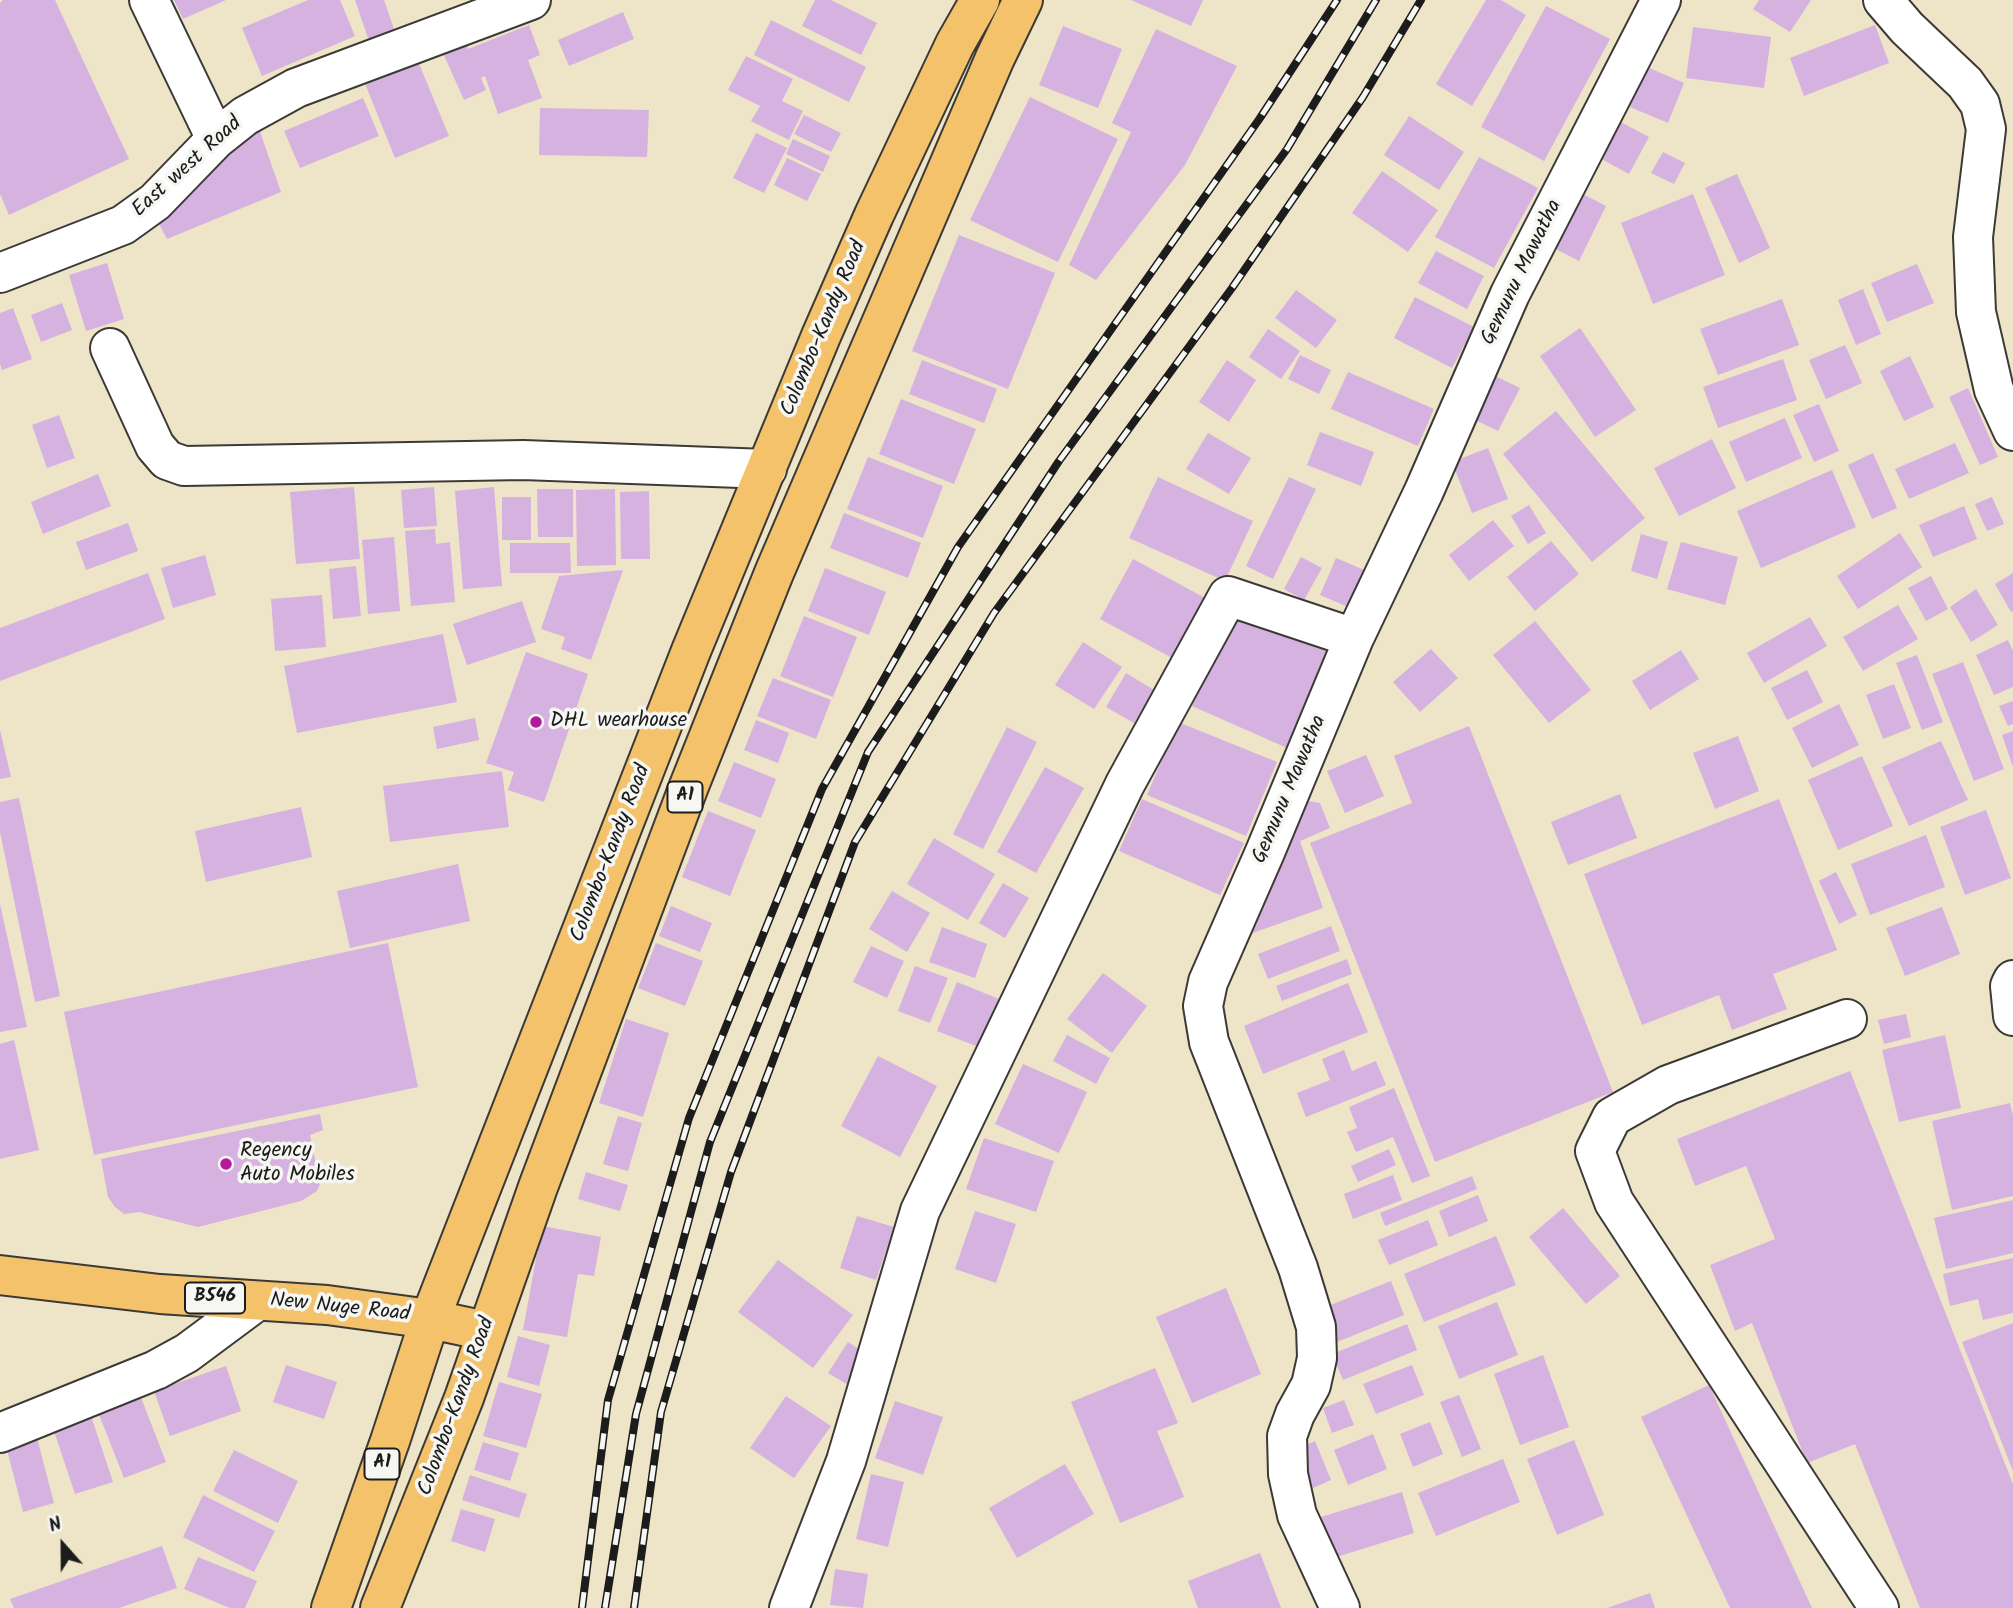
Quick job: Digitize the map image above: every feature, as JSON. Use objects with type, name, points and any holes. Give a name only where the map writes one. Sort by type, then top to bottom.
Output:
[{"type":"main road","name":"Colombo-Kandy Road","points":[[331,1608],[430,1319],[691,651],[874,215],[955,44],[980,0]]},
{"type":"main road","name":"Colombo-Kandy Road","points":[[380,1608],[464,1398],[636,921],[774,573],[995,58],[1023,0]]},
{"type":"main road","name":"New Nuge Road","points":[[0,1275],[160,1294],[327,1305],[430,1319],[486,1331]]},
{"type":"street","points":[[149,0],[216,139]]},
{"type":"street","name":"East west Road","points":[[0,273],[123,225],[155,202],[216,139],[245,116],[296,88],[531,0]]},
{"type":"street","name":"Gemunu Mawatha","points":[[1340,1608],[1297,1515],[1288,1474],[1287,1436],[1295,1414],[1311,1385],[1317,1358],[1315,1327],[1298,1268],[1209,1042],[1203,1006],[1208,982],[1354,638],[1424,491],[1510,294],[1661,0]]},
{"type":"street","points":[[1883,0],[1907,28],[1965,83],[1980,104],[1986,129],[1973,237],[1976,312],[1994,390],[2013,431]]},
{"type":"street","points":[[110,348],[155,446],[167,460],[184,466],[523,460],[767,469]]},
{"type":"street","points":[[789,1608],[846,1461],[920,1211],[1125,784],[1228,596],[1354,638]]},
{"type":"street","points":[[2013,980],[2010,986],[2013,1016]]},
{"type":"street","points":[[1847,1019],[1668,1085],[1612,1117],[1595,1151],[1614,1202],[1879,1608]]},
{"type":"street","points":[[0,1433],[177,1359],[257,1301]]},
{"type":"building","points":[[3,0],[55,0],[129,159],[9,215],[0,194],[0,3]]},
{"type":"building","points":[[174,0],[226,0],[183,19]]},
{"type":"building","points":[[308,0],[340,0],[355,36],[262,76],[242,28]]},
{"type":"building","points":[[355,0],[384,0],[395,32],[369,41]]},
{"type":"building","points":[[815,0],[831,0],[877,23],[861,55],[802,26]]},
{"type":"building","points":[[1131,0],[1203,0],[1191,26]]},
{"type":"building","points":[[1486,0],[1501,0],[1526,15],[1472,106],[1436,84]]},
{"type":"building","points":[[1759,0],[1811,0],[1790,32],[1753,9]]},
{"type":"building","points":[[1546,6],[1610,39],[1544,161],[1481,127]]},
{"type":"building","points":[[623,12],[634,39],[569,66],[558,40]]},
{"type":"building","points":[[771,20],[866,67],[849,102],[754,55]]},
{"type":"building","points":[[529,25],[540,55],[528,60],[542,98],[498,114],[485,76],[481,78],[486,90],[464,100],[439,44],[461,34],[468,49]]},
{"type":"building","points":[[1875,25],[1889,63],[1804,96],[1790,58]]},
{"type":"building","points":[[1063,26],[1122,49],[1098,108],[1039,85]]},
{"type":"building","points":[[1693,27],[1771,37],[1764,88],[1686,78]]},
{"type":"building","points":[[1156,29],[1237,66],[1185,165],[1096,280],[1069,265],[1131,132],[1112,123]]},
{"type":"building","points":[[415,54],[449,136],[395,158],[362,76]]},
{"type":"building","points":[[746,56],[793,79],[782,101],[803,111],[789,140],[751,121],[760,106],[728,90]]},
{"type":"building","points":[[1647,67],[1684,83],[1668,123],[1630,107]]},
{"type":"building","points":[[1030,97],[1118,139],[1058,262],[970,220]]},
{"type":"building","points":[[363,98],[379,136],[300,168],[284,131]]},
{"type":"building","points":[[540,108],[649,110],[647,157],[539,155]]},
{"type":"building","points":[[804,115],[841,133],[831,152],[794,134]]},
{"type":"building","points":[[1409,116],[1464,152],[1439,190],[1384,155]]},
{"type":"building","points":[[1615,119],[1649,137],[1629,174],[1596,156]]},
{"type":"building","points":[[258,126],[281,192],[167,239],[158,222],[230,137]]},
{"type":"building","points":[[756,133],[787,148],[764,193],[733,178]]},
{"type":"building","points":[[793,139],[830,156],[823,172],[786,154]]},
{"type":"building","points":[[1663,152],[1685,163],[1674,184],[1651,173]]},
{"type":"building","points":[[1479,157],[1538,188],[1494,268],[1435,237]]},
{"type":"building","points":[[787,158],[821,174],[807,201],[774,185]]},
{"type":"building","points":[[1382,171],[1438,210],[1408,252],[1352,213]]},
{"type":"building","points":[[1737,174],[1770,248],[1739,263],[1705,188]]},
{"type":"building","points":[[1575,190],[1606,206],[1579,261],[1548,245]]},
{"type":"building","points":[[1693,194],[1725,275],[1653,304],[1621,223]]},
{"type":"building","points":[[959,235],[1055,273],[1008,389],[912,351]]},
{"type":"building","points":[[1436,251],[1484,276],[1467,309],[1418,283]]},
{"type":"building","points":[[107,263],[124,319],[86,331],[69,275]]},
{"type":"building","points":[[1917,264],[1934,303],[1887,322],[1871,283]]},
{"type":"building","points":[[1863,289],[1881,334],[1856,345],[1838,300]]},
{"type":"building","points":[[1296,290],[1337,320],[1316,348],[1275,318]]},
{"type":"building","points":[[1415,297],[1474,327],[1452,368],[1394,338]]},
{"type":"building","points":[[1782,299],[1799,345],[1718,375],[1700,329]]},
{"type":"building","points":[[62,303],[72,330],[41,342],[31,315]]},
{"type":"building","points":[[13,308],[32,359],[2,370],[0,313]]},
{"type":"building","points":[[1580,328],[1636,410],[1595,437],[1540,356]]},
{"type":"building","points":[[1268,329],[1300,351],[1281,379],[1249,357]]},
{"type":"building","points":[[1845,345],[1862,383],[1826,399],[1809,360]]},
{"type":"building","points":[[1300,355],[1331,370],[1319,394],[1288,379]]},
{"type":"building","points":[[1910,356],[1934,407],[1904,421],[1880,371]]},
{"type":"building","points":[[1783,359],[1797,400],[1718,428],[1703,387]]},
{"type":"building","points":[[922,360],[997,389],[984,423],[909,394]]},
{"type":"building","points":[[1227,360],[1256,380],[1229,422],[1199,402]]},
{"type":"building","points":[[1348,372],[1434,409],[1418,446],[1331,409]]},
{"type":"building","points":[[1491,374],[1520,388],[1498,431],[1469,417]]},
{"type":"building","points":[[1968,388],[1998,457],[1980,465],[1949,397]]},
{"type":"building","points":[[901,399],[976,429],[954,484],[879,454]]},
{"type":"building","points":[[1819,404],[1839,451],[1814,462],[1793,415]]},
{"type":"building","points":[[1556,411],[1645,518],[1592,562],[1503,454]]},
{"type":"building","points":[[59,415],[75,458],[47,468],[32,425]]},
{"type":"building","points":[[1785,418],[1802,458],[1746,482],[1729,442]]},
{"type":"building","points":[[1320,432],[1374,452],[1361,486],[1307,465]]},
{"type":"building","points":[[1208,433],[1251,458],[1229,494],[1186,469]]},
{"type":"building","points":[[1712,439],[1736,488],[1679,516],[1654,468]]},
{"type":"building","points":[[1955,443],[1969,473],[1909,499],[1895,469]]},
{"type":"building","points":[[1488,448],[1508,499],[1472,513],[1452,462]]},
{"type":"building","points":[[1873,453],[1897,508],[1872,519],[1848,465]]},
{"type":"building","points":[[868,457],[943,486],[923,538],[847,509]]},
{"type":"building","points":[[1832,470],[1856,527],[1761,568],[1737,511]]},
{"type":"building","points":[[98,474],[111,506],[43,534],[31,502]]},
{"type":"building","points":[[1158,477],[1253,521],[1225,581],[1129,538]]},
{"type":"building","points":[[1289,477],[1316,489],[1273,579],[1246,566]]},
{"type":"building","points":[[354,487],[360,559],[296,564],[290,492]]},
{"type":"building","points":[[434,487],[437,526],[404,528],[401,490]]},
{"type":"building","points":[[494,487],[502,586],[463,589],[455,491]]},
{"type":"building","points":[[537,489],[573,489],[573,537],[538,537]]},
{"type":"building","points":[[615,489],[616,565],[577,566],[576,490]]},
{"type":"building","points":[[649,491],[650,559],[621,559],[620,492]]},
{"type":"building","points":[[502,497],[531,497],[531,540],[502,540]]},
{"type":"building","points":[[1992,497],[2004,524],[1987,531],[1975,504]]},
{"type":"building","points":[[1529,505],[1546,533],[1528,544],[1511,516]]},
{"type":"building","points":[[1964,506],[1977,539],[1933,557],[1919,525]]},
{"type":"building","points":[[844,513],[921,543],[908,578],[830,548]]},
{"type":"building","points":[[1493,520],[1514,546],[1469,581],[1449,555]]},
{"type":"building","points":[[128,523],[138,551],[86,570],[76,542]]},
{"type":"building","points":[[435,529],[436,544],[450,542],[455,602],[411,606],[405,531]]},
{"type":"building","points":[[1900,533],[1922,567],[1858,609],[1837,576]]},
{"type":"building","points":[[1641,534],[1668,542],[1657,579],[1631,571]]},
{"type":"building","points":[[394,537],[400,611],[368,614],[362,540]]},
{"type":"building","points":[[1551,541],[1579,574],[1535,611],[1507,577]]},
{"type":"building","points":[[1681,542],[1738,557],[1725,605],[1667,589]]},
{"type":"building","points":[[510,543],[570,543],[571,573],[510,573]]},
{"type":"building","points":[[205,555],[216,595],[173,608],[161,568]]},
{"type":"building","points":[[1301,557],[1322,568],[1304,600],[1284,589]]},
{"type":"building","points":[[1336,558],[1369,572],[1353,609],[1320,595]]},
{"type":"building","points":[[1133,559],[1207,599],[1174,659],[1100,619]]},
{"type":"building","points":[[356,566],[361,616],[333,619],[329,569]]},
{"type":"building","points":[[825,568],[886,592],[869,635],[808,611]]},
{"type":"building","points":[[623,570],[591,660],[561,649],[565,637],[541,629],[559,576]]},
{"type":"building","points":[[148,573],[165,619],[0,681],[0,628]]},
{"type":"building","points":[[2013,573],[2013,611],[2011,612],[1995,584]]},
{"type":"building","points":[[1931,576],[1948,609],[1926,621],[1908,588]]},
{"type":"building","points":[[1976,589],[1998,625],[1971,642],[1950,607]]},
{"type":"building","points":[[322,595],[326,647],[275,651],[271,599]]},
{"type":"building","points":[[522,601],[536,642],[467,665],[453,624]]},
{"type":"building","points":[[1898,605],[1918,639],[1863,671],[1843,637]]},
{"type":"building","points":[[1234,611],[1337,656],[1294,751],[1192,706]]},
{"type":"building","points":[[804,616],[857,637],[833,697],[780,676]]},
{"type":"building","points":[[1810,617],[1827,646],[1764,683],[1747,653]]},
{"type":"building","points":[[1535,621],[1591,690],[1549,723],[1493,655]]},
{"type":"building","points":[[443,634],[457,702],[297,733],[284,666]]},
{"type":"building","points":[[2008,640],[2013,651],[2013,687],[1994,695],[1976,655]]},
{"type":"building","points":[[1083,642],[1122,667],[1094,709],[1055,685]]},
{"type":"building","points":[[1431,649],[1458,678],[1420,712],[1393,682]]},
{"type":"building","points":[[1681,650],[1699,679],[1650,710],[1632,681]]},
{"type":"building","points":[[526,652],[588,674],[544,802],[508,790],[514,772],[486,763]]},
{"type":"building","points":[[1917,655],[1943,722],[1922,730],[1896,663]]},
{"type":"building","points":[[1963,662],[2004,769],[1974,781],[1932,674]]},
{"type":"building","points":[[1807,670],[1823,702],[1787,720],[1771,688]]},
{"type":"building","points":[[1126,673],[1154,690],[1134,723],[1106,707]]},
{"type":"building","points":[[773,678],[831,700],[816,739],[757,716]]},
{"type":"building","points":[[1894,684],[1911,728],[1883,739],[1866,695]]},
{"type":"building","points":[[2013,701],[2013,724],[2008,726],[1999,706]]},
{"type":"building","points":[[1839,704],[1859,745],[1812,768],[1792,728]]},
{"type":"building","points":[[475,718],[479,740],[437,749],[433,727]]},
{"type":"building","points":[[756,720],[789,733],[778,763],[744,750]]},
{"type":"building","points":[[1178,722],[1277,762],[1246,836],[1147,795]]},
{"type":"building","points":[[1469,726],[1613,1092],[1435,1162],[1310,843],[1412,803],[1394,756]]},
{"type":"building","points":[[1007,727],[1037,742],[983,849],[953,834]]},
{"type":"building","points":[[0,730],[11,777],[0,779]]},
{"type":"building","points":[[2013,731],[2013,767],[2002,735]]},
{"type":"building","points":[[1738,736],[1759,791],[1715,809],[1693,753]]},
{"type":"building","points":[[1941,741],[1968,800],[1909,826],[1882,767]]},
{"type":"building","points":[[1366,755],[1384,796],[1345,813],[1327,771]]},
{"type":"building","points":[[1862,756],[1893,826],[1838,850],[1808,780]]},
{"type":"building","points":[[734,762],[776,779],[761,818],[718,801]]},
{"type":"building","points":[[1045,767],[1084,788],[1036,873],[997,852]]},
{"type":"building","points":[[502,771],[509,827],[390,842],[383,786]]},
{"type":"building","points":[[1620,794],[1637,838],[1568,865],[1551,822]]},
{"type":"building","points":[[19,798],[60,996],[35,1002],[0,832],[0,802]]},
{"type":"building","points":[[1142,799],[1244,843],[1220,895],[1119,851]]},
{"type":"building","points":[[1779,799],[1837,950],[1773,974],[1787,1009],[1732,1030],[1719,995],[1642,1025],[1584,874]]},
{"type":"building","points":[[1303,800],[1320,803],[1330,828],[1300,841],[1323,908],[1250,934]]},
{"type":"building","points":[[301,807],[312,857],[206,882],[195,831]]},
{"type":"building","points":[[1986,810],[2011,878],[1965,895],[1940,827]]},
{"type":"building","points":[[708,811],[756,830],[730,896],[682,877]]},
{"type":"building","points":[[1926,835],[1945,887],[1870,915],[1851,864]]},
{"type":"building","points":[[934,838],[995,874],[968,920],[907,884]]},
{"type":"building","points":[[458,864],[470,921],[350,948],[337,891]]},
{"type":"building","points":[[1836,872],[1857,915],[1839,924],[1819,881]]},
{"type":"building","points":[[1003,883],[1029,898],[1005,938],[979,923]]},
{"type":"building","points":[[892,891],[930,913],[907,952],[869,929]]},
{"type":"building","points":[[0,904],[27,1027],[0,1032]]},
{"type":"building","points":[[671,906],[712,923],[700,952],[659,936]]},
{"type":"building","points":[[1942,907],[1960,954],[1905,976],[1886,928]]},
{"type":"building","points":[[1331,926],[1340,951],[1268,979],[1258,954]]},
{"type":"building","points":[[942,927],[987,944],[975,978],[929,962]]},
{"type":"building","points":[[388,943],[418,1087],[94,1155],[64,1012]]},
{"type":"building","points":[[656,943],[703,961],[685,1006],[638,988]]},
{"type":"building","points":[[871,946],[904,961],[887,998],[853,982]]},
{"type":"building","points":[[1347,959],[1352,974],[1282,1001],[1276,986]]},
{"type":"building","points":[[915,966],[948,978],[930,1023],[898,1011]]},
{"type":"building","points":[[1103,973],[1147,1006],[1112,1053],[1067,1019]]},
{"type":"building","points":[[957,982],[1004,1001],[984,1049],[937,1031]]},
{"type":"building","points":[[1348,983],[1368,1032],[1263,1074],[1244,1026]]},
{"type":"building","points":[[1906,1014],[1911,1037],[1884,1044],[1878,1020]]},
{"type":"building","points":[[626,1019],[669,1033],[643,1117],[599,1103]]},
{"type":"building","points":[[1067,1035],[1110,1058],[1096,1084],[1053,1061]]},
{"type":"building","points":[[1945,1035],[1961,1108],[1899,1122],[1882,1050]]},
{"type":"building","points":[[14,1040],[39,1150],[0,1159],[0,1044]]},
{"type":"building","points":[[1344,1050],[1352,1071],[1376,1061],[1386,1085],[1306,1117],[1297,1093],[1330,1080],[1322,1059]]},
{"type":"building","points":[[878,1056],[937,1086],[900,1157],[841,1126]]},
{"type":"building","points":[[1023,1064],[1087,1092],[1059,1153],[995,1124]]},
{"type":"building","points":[[1850,1071],[2013,1484],[2013,1608],[1920,1608],[1855,1444],[1807,1463],[1752,1323],[1735,1331],[1710,1265],[1775,1239],[1746,1166],[1695,1186],[1677,1139]]},
{"type":"building","points":[[1394,1088],[1430,1176],[1412,1183],[1393,1137],[1356,1152],[1347,1132],[1357,1128],[1349,1107]]},
{"type":"building","points":[[2010,1103],[2013,1116],[2013,1196],[1952,1210],[1932,1121]]},
{"type":"building","points":[[320,1114],[323,1130],[310,1135],[320,1184],[317,1191],[301,1201],[198,1227],[139,1212],[124,1214],[108,1197],[101,1159]]},
{"type":"building","points":[[618,1116],[642,1123],[628,1171],[603,1164]]},
{"type":"building","points":[[984,1138],[1054,1161],[1036,1212],[966,1189]]},
{"type":"building","points":[[1389,1149],[1396,1165],[1358,1182],[1351,1166]]},
{"type":"building","points":[[586,1172],[628,1185],[620,1211],[578,1199]]},
{"type":"building","points":[[1393,1175],[1402,1200],[1353,1219],[1344,1194]]},
{"type":"building","points":[[1472,1176],[1477,1189],[1385,1226],[1380,1213]]},
{"type":"building","points":[[1478,1195],[1488,1221],[1449,1237],[1439,1211]]},
{"type":"building","points":[[2013,1200],[2013,1253],[1946,1269],[1934,1218]]},
{"type":"building","points":[[1563,1208],[1620,1276],[1586,1304],[1529,1237]]},
{"type":"building","points":[[975,1211],[1016,1224],[996,1283],[955,1269]]},
{"type":"building","points":[[857,1216],[894,1227],[876,1280],[840,1268]]},
{"type":"building","points":[[1428,1220],[1438,1245],[1389,1265],[1378,1240]]},
{"type":"building","points":[[542,1226],[601,1237],[594,1276],[578,1274],[567,1337],[523,1330]]},
{"type":"building","points":[[1496,1236],[1516,1285],[1424,1322],[1404,1274]]},
{"type":"building","points":[[2013,1258],[2013,1313],[1983,1320],[1978,1299],[1950,1306],[1943,1274]]},
{"type":"building","points":[[778,1260],[853,1315],[813,1368],[738,1312]]},
{"type":"building","points":[[1391,1281],[1404,1315],[1332,1344],[1318,1310]]},
{"type":"building","points":[[1226,1288],[1261,1374],[1192,1403],[1156,1317]]},
{"type":"building","points":[[1497,1302],[1518,1355],[1459,1379],[1438,1326]]},
{"type":"building","points":[[2013,1323],[2013,1471],[1962,1342]]},
{"type":"building","points":[[1407,1324],[1417,1350],[1343,1380],[1332,1354]]},
{"type":"building","points":[[518,1336],[550,1345],[539,1386],[507,1377]]},
{"type":"building","points":[[848,1342],[874,1359],[855,1389],[828,1373]]},
{"type":"building","points":[[1543,1355],[1569,1427],[1520,1445],[1494,1374]]},
{"type":"building","points":[[286,1365],[337,1382],[324,1419],[273,1402]]},
{"type":"building","points":[[1412,1365],[1424,1395],[1376,1414],[1363,1384]]},
{"type":"building","points":[[226,1366],[241,1411],[170,1436],[154,1391]]},
{"type":"building","points":[[1155,1368],[1178,1423],[1157,1431],[1184,1497],[1120,1523],[1071,1402]]},
{"type":"building","points":[[499,1382],[542,1394],[526,1448],[483,1436]]},
{"type":"building","points":[[1709,1385],[1812,1608],[1730,1608],[1641,1417]]},
{"type":"building","points":[[140,1395],[166,1462],[124,1478],[98,1412]]},
{"type":"building","points":[[1459,1395],[1481,1449],[1462,1457],[1440,1402]]},
{"type":"building","points":[[786,1396],[831,1426],[794,1478],[750,1448]]},
{"type":"building","points":[[1344,1400],[1354,1425],[1332,1433],[1323,1408]]},
{"type":"building","points":[[895,1401],[943,1417],[923,1475],[875,1458]]},
{"type":"building","points":[[91,1416],[113,1482],[75,1494],[53,1428]]},
{"type":"building","points":[[1430,1422],[1443,1454],[1413,1467],[1400,1434]]},
{"type":"building","points":[[1373,1434],[1387,1469],[1348,1485],[1334,1450]]},
{"type":"building","points":[[37,1438],[54,1503],[23,1512],[6,1446]]},
{"type":"building","points":[[1574,1440],[1604,1515],[1557,1535],[1527,1459]]},
{"type":"building","points":[[1315,1441],[1331,1480],[1313,1488],[1297,1449]]},
{"type":"building","points":[[483,1442],[519,1453],[510,1481],[474,1470]]},
{"type":"building","points":[[234,1450],[298,1481],[278,1523],[213,1491]]},
{"type":"building","points":[[1503,1459],[1520,1502],[1436,1536],[1418,1493]]},
{"type":"building","points":[[1065,1464],[1094,1514],[1017,1558],[989,1508]]},
{"type":"building","points":[[871,1474],[904,1482],[888,1547],[856,1539]]},
{"type":"building","points":[[470,1475],[527,1494],[519,1518],[462,1500]]},
{"type":"building","points":[[1402,1492],[1414,1533],[1333,1558],[1321,1517]]},
{"type":"building","points":[[203,1495],[275,1531],[254,1572],[183,1537]]},
{"type":"building","points":[[461,1509],[495,1519],[485,1552],[451,1541]]},
{"type":"building","points":[[162,1546],[177,1588],[119,1608],[14,1608],[10,1599]]},
{"type":"building","points":[[1260,1553],[1281,1608],[1198,1608],[1188,1581]]},
{"type":"building","points":[[198,1557],[257,1581],[245,1608],[230,1608],[184,1589]]},
{"type":"building","points":[[835,1569],[868,1574],[863,1608],[830,1605]]},
{"type":"building","points":[[1650,1593],[1655,1608],[1607,1608]]},
{"type":"railway","points":[[582,1608],[608,1400],[689,1118],[822,789],[958,547],[1260,118],[1337,0]]},
{"type":"railway","points":[[605,1608],[636,1414],[710,1142],[868,752],[1059,461],[1287,149],[1376,0]]},
{"type":"railway","points":[[634,1608],[661,1412],[731,1172],[855,842],[994,613],[1232,288],[1363,97],[1421,0]]},
{"type":"place","name":"DHL wearhouse","points":[[536,722]]},
{"type":"place","name":"Regency Auto Mobiles","points":[[226,1164]]}]
